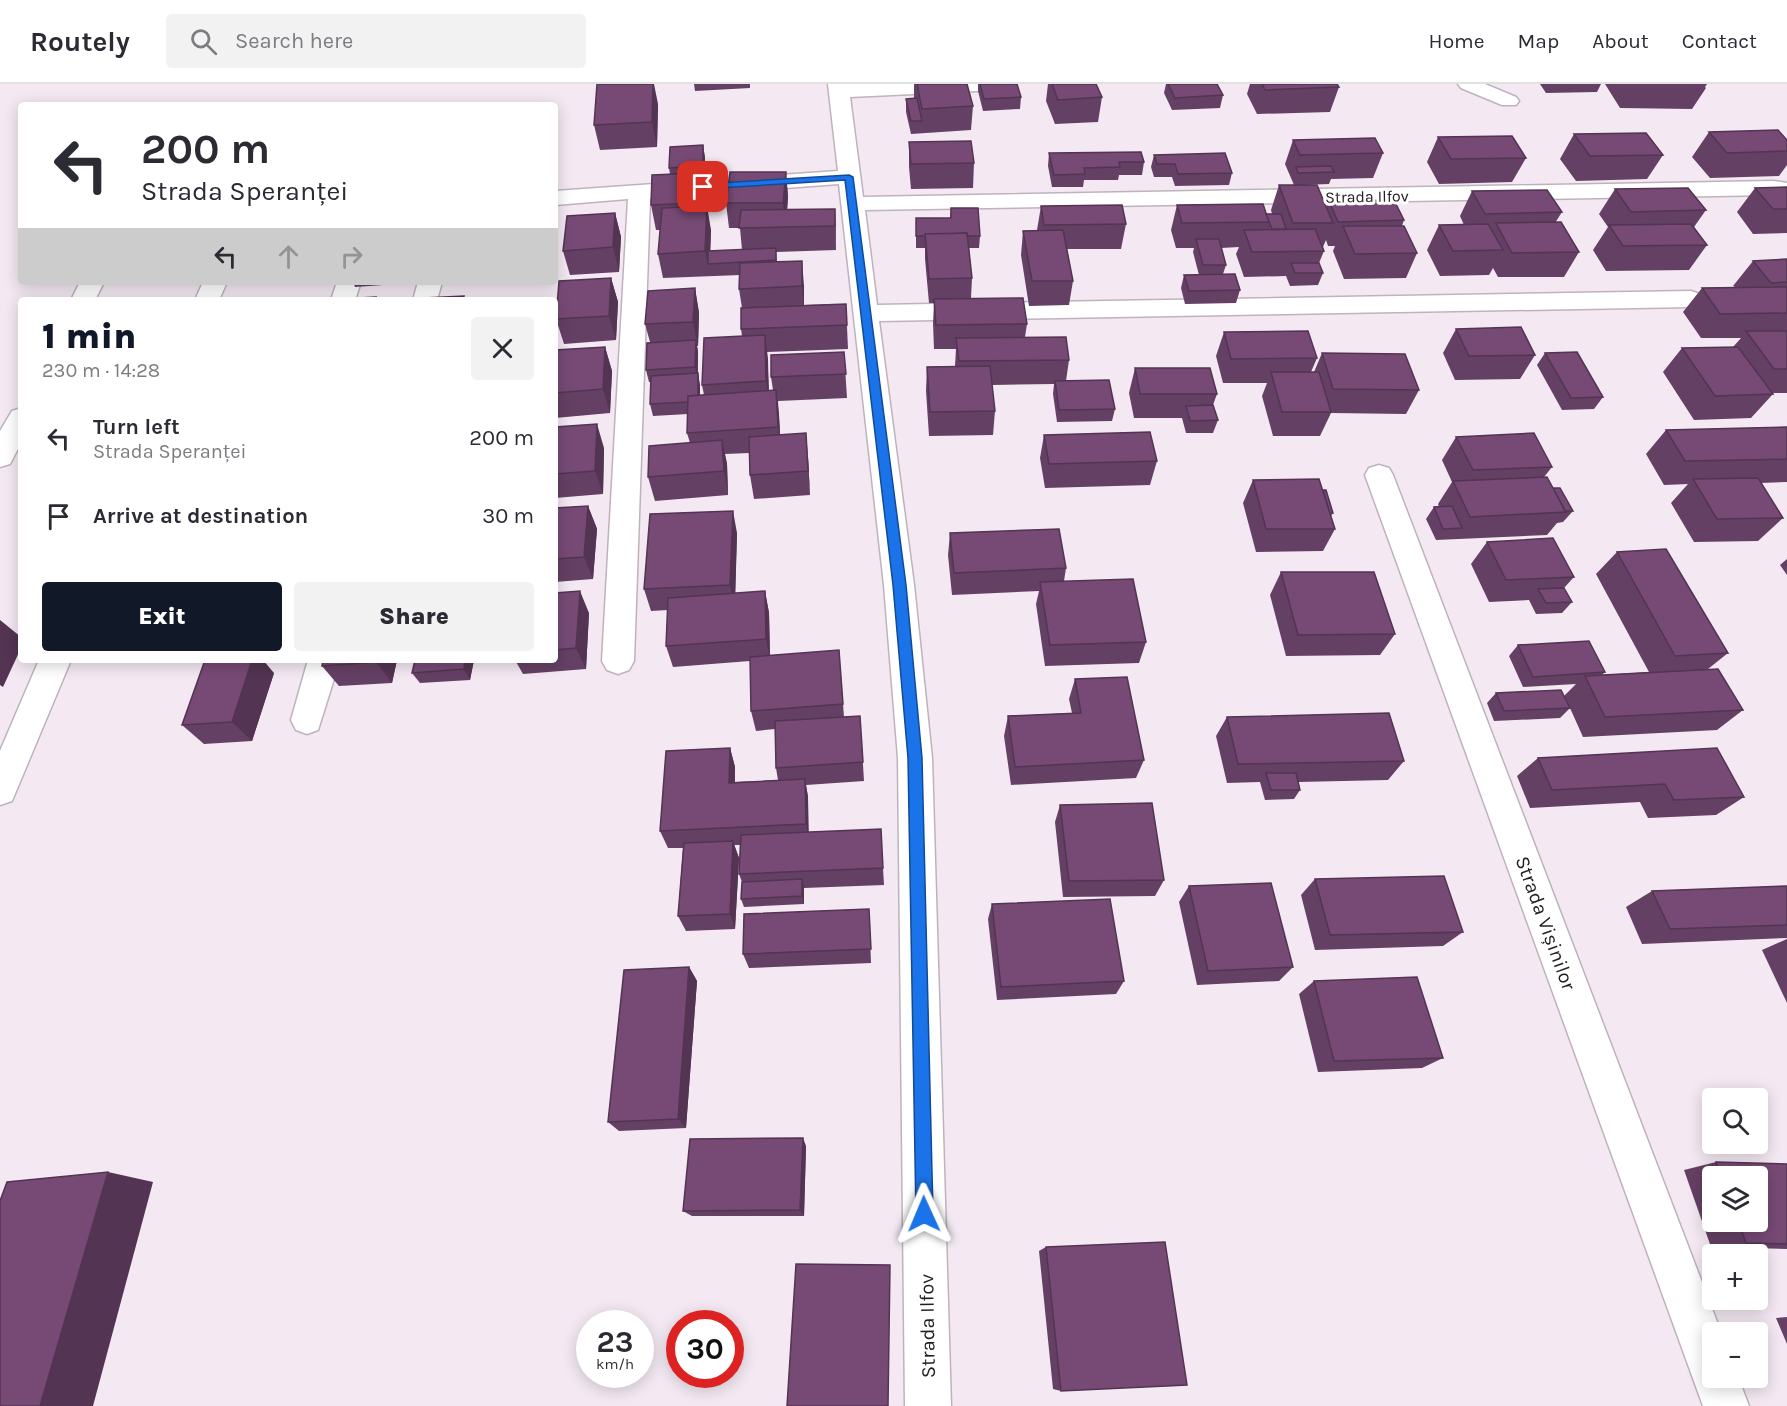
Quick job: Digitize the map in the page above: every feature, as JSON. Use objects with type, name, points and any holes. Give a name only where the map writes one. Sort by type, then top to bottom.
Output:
[{"type":"street","points":[[839,88],[998,84]]},
{"type":"street","points":[[1468,84],[1509,101]]},
{"type":"street","name":"Strada Ilfov","points":[[839,88],[899,585],[915,758],[928,1406]]},
{"type":"street","name":"Strada Ilfov","points":[[851,190],[1780,189]]},
{"type":"street","points":[[558,198],[639,192],[851,190]]},
{"type":"street","points":[[618,661],[639,192]]},
{"type":"street","points":[[867,313],[1691,299]]},
{"type":"street","points":[[0,457],[18,423]]},
{"type":"street","name":"Strada Vișinilor","points":[[1379,475],[1702,1341]]},
{"type":"street","points":[[0,790],[54,663]]},
{"type":"street","points":[[307,720],[323,663]]},
{"type":"street","points":[[1719,1388],[1726,1406]]},
{"type":"building","points":[[597,84],[653,84],[652,122],[594,125]]},
{"type":"building","points":[[917,84],[967,84],[973,106],[922,109]]},
{"type":"building","points":[[980,84],[1017,84],[1021,97],[984,99]]},
{"type":"building","points":[[1052,84],[1096,84],[1102,97],[1058,100]]},
{"type":"building","points":[[1168,84],[1217,84],[1223,95],[1175,98]]},
{"type":"building","points":[[1262,84],[1337,84],[1339,87],[1265,90]]},
{"type":"building","points":[[917,98],[922,121],[911,121],[906,99]]},
{"type":"building","points":[[1778,130],[1787,140],[1787,151],[1727,153],[1709,132]]},
{"type":"building","points":[[1646,133],[1663,155],[1590,156],[1574,134]]},
{"type":"building","points":[[1512,136],[1526,158],[1451,159],[1438,137]]},
{"type":"building","points":[[1375,138],[1383,153],[1300,155],[1293,140]]},
{"type":"building","points":[[971,141],[974,163],[911,164],[909,142]]},
{"type":"building","points":[[703,145],[703,166],[669,168],[670,147]]},
{"type":"building","points":[[1141,152],[1144,162],[1119,162],[1120,167],[1084,168],[1085,174],[1054,175],[1049,153]]},
{"type":"building","points":[[1225,153],[1232,173],[1178,174],[1175,164],[1157,164],[1154,155]]},
{"type":"building","points":[[1331,166],[1334,172],[1298,173],[1296,167]]},
{"type":"building","points":[[730,172],[786,172],[783,203],[726,203]]},
{"type":"building","points":[[697,173],[697,203],[651,205],[652,175]]},
{"type":"building","points":[[1279,185],[1317,185],[1333,223],[1293,223]]},
{"type":"building","points":[[1787,187],[1787,209],[1773,209],[1755,188]]},
{"type":"building","points":[[1688,188],[1706,210],[1631,212],[1615,189]]},
{"type":"building","points":[[1547,190],[1562,212],[1485,214],[1472,191]]},
{"type":"building","points":[[1394,200],[1404,220],[1338,222],[1329,201]]},
{"type":"building","points":[[1263,204],[1269,222],[1182,223],[1177,205]]},
{"type":"building","points":[[1122,205],[1126,224],[1044,225],[1041,206]]},
{"type":"building","points":[[707,206],[705,251],[658,254],[662,208]]},
{"type":"building","points":[[951,208],[978,208],[980,236],[967,236],[967,233],[916,236],[916,218],[951,218]]},
{"type":"building","points":[[835,209],[835,226],[739,228],[741,210]]},
{"type":"building","points":[[615,213],[613,247],[563,251],[567,216]]},
{"type":"building","points":[[1266,214],[1281,214],[1286,229],[1272,229]]},
{"type":"building","points":[[1561,222],[1579,252],[1512,253],[1496,223]]},
{"type":"building","points":[[1488,224],[1503,250],[1453,251],[1439,225]]},
{"type":"building","points":[[1691,224],[1707,245],[1623,246],[1609,225]]},
{"type":"building","points":[[1343,226],[1404,226],[1417,253],[1355,254]]},
{"type":"building","points":[[1315,229],[1324,251],[1252,252],[1244,230]]},
{"type":"building","points":[[1063,230],[1073,281],[1032,281],[1023,231]]},
{"type":"building","points":[[967,233],[972,278],[929,279],[925,234]]},
{"type":"building","points":[[1196,239],[1219,239],[1226,265],[1203,265]]},
{"type":"building","points":[[776,248],[776,260],[708,264],[708,251]]},
{"type":"building","points":[[1787,259],[1787,282],[1771,283],[1753,261]]},
{"type":"building","points":[[802,261],[802,286],[739,289],[740,263]]},
{"type":"building","points":[[1291,263],[1319,263],[1323,273],[1295,273]]},
{"type":"building","points":[[1235,274],[1240,290],[1189,291],[1184,275]]},
{"type":"building","points":[[611,278],[609,316],[558,319],[559,281]]},
{"type":"building","points":[[1787,287],[1787,313],[1720,314],[1702,288]]},
{"type":"building","points":[[695,288],[693,322],[645,324],[648,291]]},
{"type":"building","points":[[1023,298],[1027,324],[936,325],[934,299]]},
{"type":"building","points":[[846,304],[847,325],[741,329],[741,308]]},
{"type":"building","points":[[1521,327],[1535,355],[1469,356],[1456,329]]},
{"type":"building","points":[[1308,331],[1317,358],[1231,359],[1224,332]]},
{"type":"building","points":[[1746,331],[1787,331],[1787,369],[1774,369]]},
{"type":"building","points":[[765,335],[766,381],[702,385],[704,338]]},
{"type":"building","points":[[1066,337],[1069,360],[959,361],[956,338]]},
{"type":"building","points":[[696,340],[695,367],[646,370],[647,343]]},
{"type":"building","points":[[605,347],[603,389],[558,393],[558,350]]},
{"type":"building","points":[[1738,347],[1773,394],[1715,396],[1682,348]]},
{"type":"building","points":[[844,352],[846,374],[771,377],[771,355]]},
{"type":"building","points":[[1577,352],[1603,397],[1571,398],[1545,353]]},
{"type":"building","points":[[1322,353],[1405,354],[1419,390],[1333,389]]},
{"type":"building","points":[[990,366],[995,411],[930,412],[927,367]]},
{"type":"building","points":[[1135,368],[1210,368],[1217,394],[1140,394]]},
{"type":"building","points":[[1271,372],[1319,372],[1331,412],[1282,412]]},
{"type":"building","points":[[698,373],[698,395],[688,396],[688,402],[650,404],[651,376]]},
{"type":"building","points":[[1109,380],[1115,409],[1059,410],[1055,381]]},
{"type":"building","points":[[776,390],[778,427],[687,433],[688,396]]},
{"type":"building","points":[[1213,405],[1218,420],[1190,421],[1186,406]]},
{"type":"building","points":[[597,424],[595,471],[558,474],[558,427]]},
{"type":"building","points":[[1787,427],[1787,459],[1685,461],[1666,430]]},
{"type":"building","points":[[1150,432],[1157,461],[1049,464],[1044,435]]},
{"type":"building","points":[[806,433],[808,471],[750,475],[749,437]]},
{"type":"building","points":[[1534,433],[1552,467],[1473,470],[1456,437]]},
{"type":"building","points":[[722,440],[724,471],[648,477],[649,446]]},
{"type":"building","points":[[1547,477],[1566,512],[1470,517],[1453,481]]},
{"type":"building","points":[[1758,478],[1783,518],[1717,519],[1693,479]]},
{"type":"building","points":[[1319,479],[1335,529],[1266,529],[1253,480]]},
{"type":"building","points":[[1553,488],[1560,488],[1573,511],[1565,511]]},
{"type":"building","points":[[1323,490],[1326,490],[1333,513],[1330,513]]},
{"type":"building","points":[[588,506],[584,557],[558,559],[558,508]]},
{"type":"building","points":[[1452,506],[1462,528],[1443,529],[1434,507]]},
{"type":"building","points":[[733,511],[730,585],[644,589],[650,514]]},
{"type":"building","points":[[1059,529],[1066,568],[954,573],[950,533]]},
{"type":"building","points":[[1553,538],[1574,577],[1506,580],[1487,542]]},
{"type":"building","points":[[1666,549],[1728,653],[1675,656],[1617,552]]},
{"type":"building","points":[[1281,572],[1374,572],[1395,634],[1298,635]]},
{"type":"building","points":[[1133,579],[1146,642],[1050,645],[1040,582]]},
{"type":"building","points":[[1564,588],[1572,602],[1546,603],[1538,589]]},
{"type":"building","points":[[580,591],[576,648],[558,650],[558,593]]},
{"type":"building","points":[[765,591],[766,639],[666,646],[668,598]]},
{"type":"building","points":[[1589,641],[1605,672],[1533,677],[1518,645]]},
{"type":"building","points":[[839,650],[843,704],[751,711],[750,657]]},
{"type":"building","points":[[204,663],[251,663],[232,722],[182,725]]},
{"type":"building","points":[[322,663],[362,663],[322,666]]},
{"type":"building","points":[[414,663],[465,663],[464,669],[412,673]]},
{"type":"building","points":[[1718,669],[1743,710],[1605,717],[1585,676]]},
{"type":"building","points":[[1127,677],[1144,760],[1015,767],[1008,716],[1081,713],[1075,679]]},
{"type":"building","points":[[1561,690],[1570,708],[1504,711],[1496,693]]},
{"type":"building","points":[[1389,713],[1404,761],[1238,764],[1227,717]]},
{"type":"building","points":[[860,716],[863,762],[776,768],[775,721]]},
{"type":"building","points":[[730,748],[729,783],[805,779],[806,824],[660,831],[666,751]]},
{"type":"building","points":[[1717,748],[1744,797],[1674,800],[1665,784],[1552,790],[1538,758]]},
{"type":"building","points":[[1266,773],[1296,773],[1300,790],[1271,790]]},
{"type":"building","points":[[1152,803],[1164,880],[1069,881],[1060,805]]},
{"type":"building","points":[[881,829],[883,868],[739,874],[741,835]]},
{"type":"building","points":[[733,841],[730,914],[678,916],[684,843]]},
{"type":"building","points":[[1444,876],[1463,932],[1330,935],[1315,879]]},
{"type":"building","points":[[802,879],[802,896],[741,899],[742,882]]},
{"type":"building","points":[[1271,883],[1293,967],[1208,971],[1189,886]]},
{"type":"building","points":[[1787,886],[1787,925],[1670,929],[1652,891]]},
{"type":"building","points":[[1110,899],[1124,981],[1001,987],[992,904]]},
{"type":"building","points":[[869,909],[871,949],[743,954],[744,914]]},
{"type":"building","points":[[689,967],[678,1119],[608,1122],[624,970]]},
{"type":"building","points":[[1417,977],[1443,1058],[1334,1061],[1314,981]]},
{"type":"building","points":[[803,1138],[800,1210],[683,1211],[690,1139]]},
{"type":"building","points":[[1716,1162],[1787,1164],[1787,1244],[1746,1243],[1742,1232],[1768,1232],[1768,1166],[1717,1166]]},
{"type":"building","points":[[108,1172],[40,1406],[0,1406],[0,1201],[7,1182]]},
{"type":"building","points":[[1165,1242],[1187,1385],[1061,1391],[1046,1247]]},
{"type":"building","points":[[796,1264],[890,1265],[888,1406],[787,1406]]},
{"type":"route","points":[[703,187],[849,177],[899,585],[915,758],[924,1214]]}]
